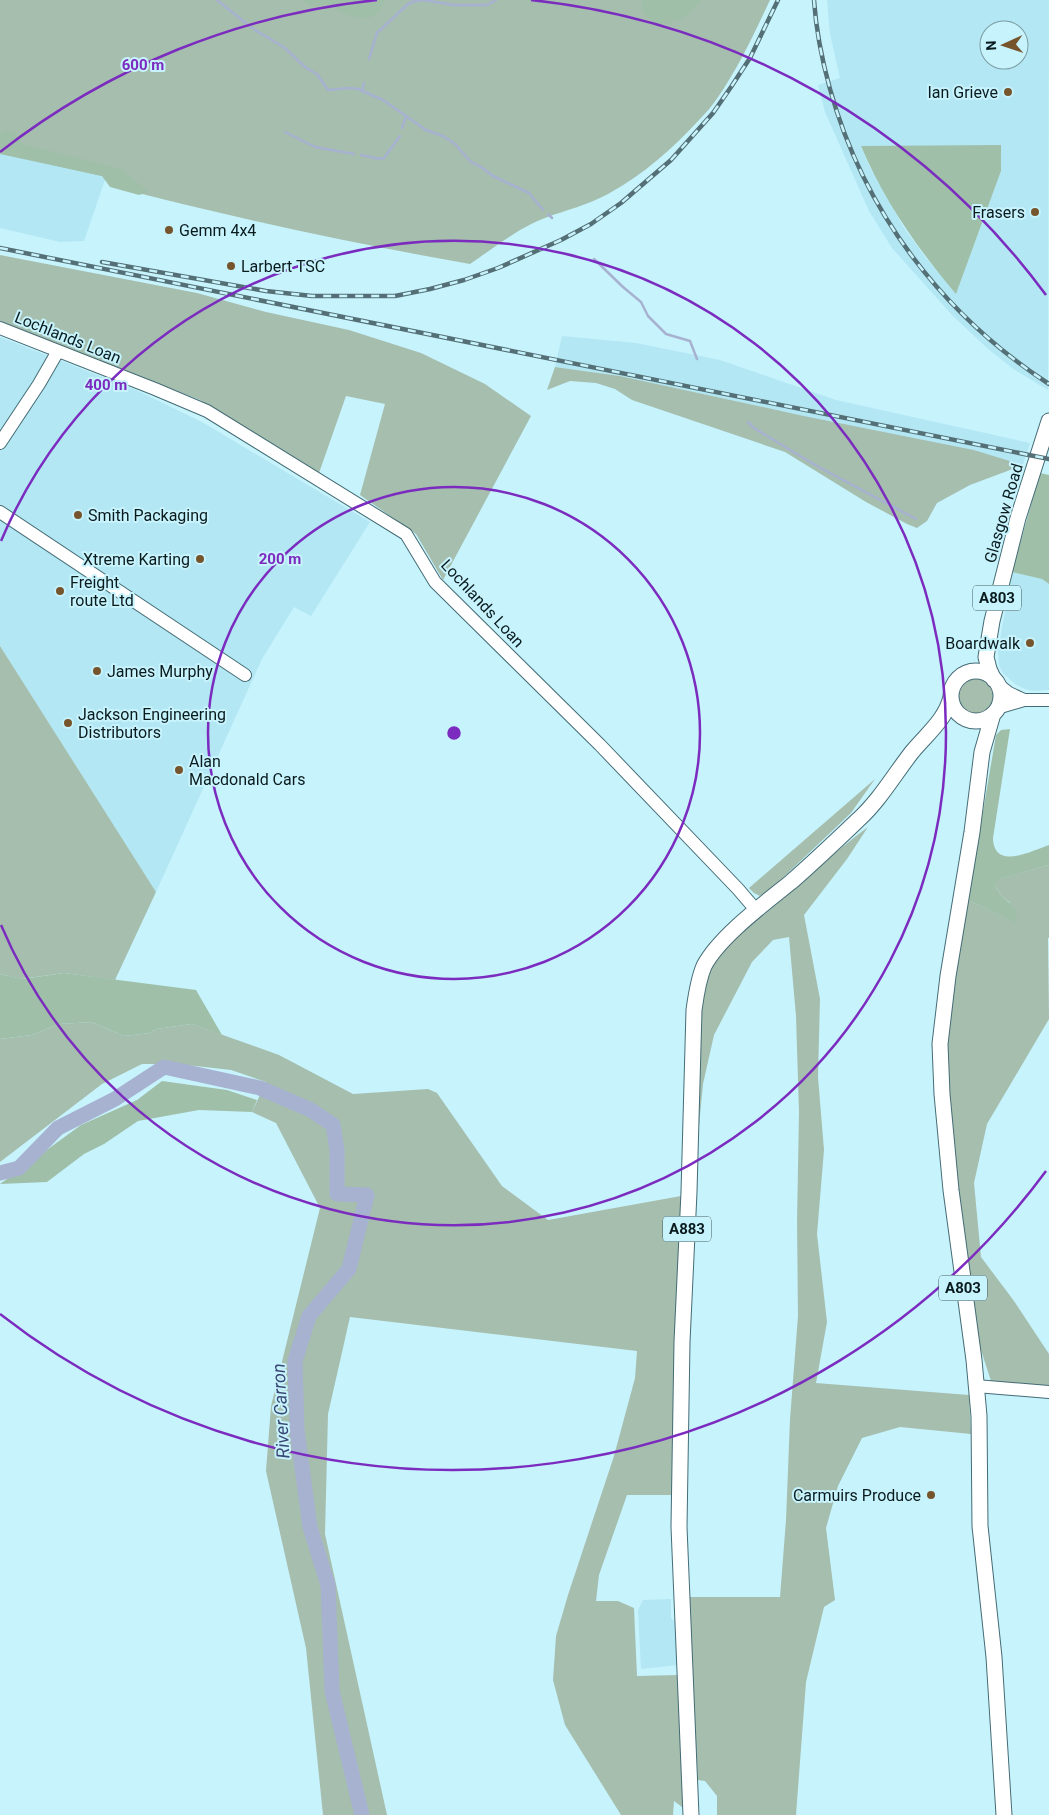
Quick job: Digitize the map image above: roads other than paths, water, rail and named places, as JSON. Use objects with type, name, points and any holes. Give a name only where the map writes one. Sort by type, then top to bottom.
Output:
[{"type":"main road","name":"Glasgow Road","points":[[988,644],[998,595],[1016,527],[1049,421]]},
{"type":"main road","name":"A803","points":[[970,672],[981,660],[988,644]]},
{"type":"main road","name":"A803","points":[[988,644],[987,663],[995,682]]},
{"type":"main road","points":[[970,672],[983,673],[995,682],[1000,695],[995,711],[982,720],[966,719],[944,724],[926,736],[944,714],[953,687],[958,679],[970,672]]},
{"type":"main road","points":[[951,697],[956,711],[966,719]]},
{"type":"main road","name":"A803","points":[[995,711],[986,733],[980,762],[972,832],[948,976],[940,1044],[942,1094],[951,1190],[976,1386],[980,1443],[980,1526],[994,1657],[1004,1815]]},
{"type":"main road","name":"A803","points":[[966,719],[978,743],[980,762]]},
{"type":"main road","name":"A883","points":[[691,1815],[679,1528],[682,1342],[689,1192],[694,1010],[700,979],[707,962],[734,931],[860,819],[879,798],[926,736]]},
{"type":"street","name":"Lochlands Loan","points":[[0,328],[155,388],[207,411],[406,534],[435,582],[600,745],[756,910]]},
{"type":"street","points":[[0,443],[39,384],[58,351]]},
{"type":"street","points":[[0,512],[245,675]]},
{"type":"street","points":[[995,682],[1009,693],[1024,700]]},
{"type":"street","points":[[995,711],[1024,700],[1049,700]]},
{"type":"street","points":[[976,1386],[1049,1392]]},
{"type":"waterway","points":[[217,0],[252,28],[285,48],[306,68],[317,74],[328,90],[358,89],[383,100],[426,130],[443,136],[455,144],[471,162],[493,176],[529,193],[543,210]]},
{"type":"waterway","points":[[369,59],[377,33],[408,4],[423,0],[454,5],[487,5],[496,0]]},
{"type":"waterway","points":[[362,91],[364,83]]},
{"type":"waterway","points":[[402,128],[406,116]]},
{"type":"waterway","points":[[285,132],[315,147],[354,154]]},
{"type":"waterway","points":[[361,155],[380,159],[384,158],[400,136]]},
{"type":"waterway","points":[[548,214],[552,218]]},
{"type":"waterway","points":[[594,259],[641,302],[648,316],[666,334],[690,341],[697,359]]},
{"type":"waterway","points":[[748,422],[754,428],[815,465],[916,519]]},
{"type":"waterway","name":"River Carron","points":[[0,1173],[19,1168],[58,1128],[115,1099],[164,1067],[260,1088],[311,1110],[333,1125],[337,1150],[337,1194],[367,1195],[349,1269],[309,1316],[295,1361],[297,1430],[310,1527],[328,1585],[332,1691],[362,1815]]},
{"type":"railway","points":[[102,262],[266,291],[312,296],[395,296],[464,280],[498,268],[561,240],[591,224],[621,203],[671,160],[713,113],[731,87],[750,58],[778,0]]},
{"type":"railway","points":[[814,0],[818,34],[830,89],[845,134],[864,177],[886,218],[912,257],[942,293],[975,326],[1011,357],[1049,384]]},
{"type":"railway","points":[[0,248],[1049,459]]},
{"type":"place","name":"Ian Grieve","points":[[1008,92]]},
{"type":"place","name":"Frasers","points":[[1035,212]]},
{"type":"place","name":"Gemm 4x4","points":[[169,230]]},
{"type":"place","name":"Larbert TSC","points":[[231,266]]},
{"type":"place","name":"Smith Packaging","points":[[78,515]]},
{"type":"place","name":"Xtreme Karting","points":[[200,559]]},
{"type":"place","name":"Freight route Ltd","points":[[60,591]]},
{"type":"place","name":"Boardwalk","points":[[1030,643]]},
{"type":"place","name":"James Murphy","points":[[97,671]]},
{"type":"place","name":"Jackson Engineering Distributors","points":[[68,723]]},
{"type":"place","name":"Alan Macdonald Cars","points":[[179,770]]},
{"type":"place","name":"Carmuirs Produce","points":[[931,1495]]}]
